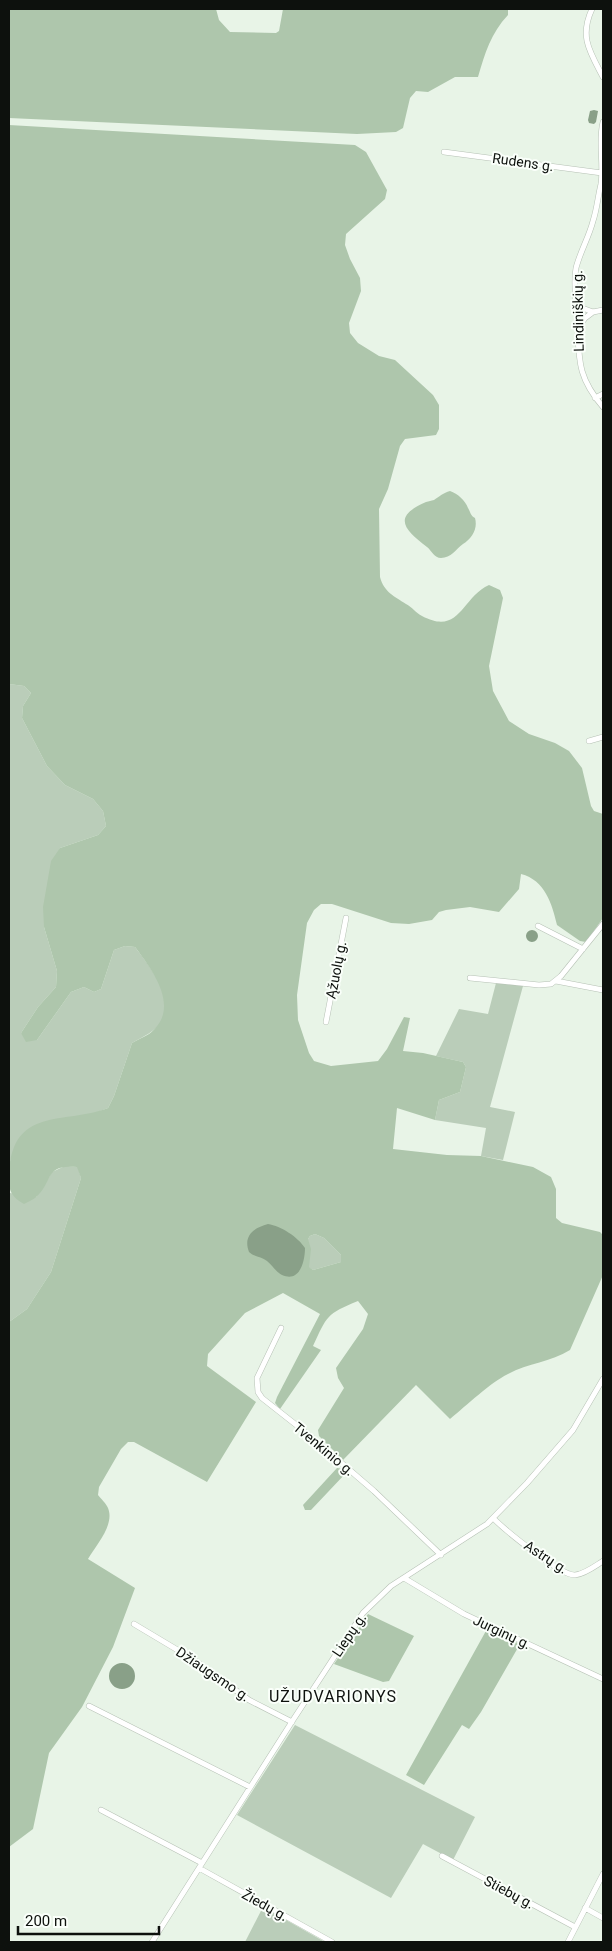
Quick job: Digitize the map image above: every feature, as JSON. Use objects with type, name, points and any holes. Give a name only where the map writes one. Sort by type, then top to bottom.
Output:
[{"type":"street","points":[[592,9],[586,21],[586,37],[603,77]]},
{"type":"street","name":"Lindiniškių g.","points":[[603,122],[602,173],[593,222],[576,271],[577,348],[581,371],[595,398],[603,407]]},
{"type":"street","name":"Rudens g.","points":[[444,152],[602,173]]},
{"type":"street","points":[[577,306],[593,312]]},
{"type":"street","points":[[578,329],[585,318],[593,312],[603,310]]},
{"type":"street","points":[[595,398],[603,394]]},
{"type":"street","points":[[589,741],[603,737]]},
{"type":"street","name":"Ąžuolų g.","points":[[326,1022],[346,918]]},
{"type":"street","points":[[556,981],[603,924]]},
{"type":"street","points":[[538,926],[583,949]]},
{"type":"street","points":[[470,978],[539,985],[556,981],[603,990]]},
{"type":"street","name":"Tvenkinio g.","points":[[281,1328],[257,1378],[258,1392],[262,1398],[309,1435],[373,1490],[441,1555]]},
{"type":"street","name":"Liepų g.","points":[[152,1942],[363,1613],[386,1590],[487,1524],[527,1483],[573,1430],[603,1379]]},
{"type":"street","name":"Astrų g.","points":[[493,1518],[503,1528],[569,1574],[584,1572],[603,1561]]},
{"type":"street","name":"Jurginų g.","points":[[404,1578],[464,1614],[603,1680]]},
{"type":"street","name":"Džiaugsmo g.","points":[[134,1624],[196,1661],[249,1700],[292,1722]]},
{"type":"street","points":[[89,1706],[250,1787]]},
{"type":"street","name":"Žiedų g.","points":[[101,1810],[332,1942]]},
{"type":"street","name":"Stiebų g.","points":[[442,1856],[576,1927]]},
{"type":"street","points":[[568,1942],[603,1874]]},
{"type":"street","points":[[585,1908],[603,1918]]},
{"type":"shaded area","points":[[9,9],[216,9],[219,20],[230,32],[276,33],[279,31],[283,9],[508,9],[508,15],[493,36],[478,77],[455,77],[428,92],[416,91],[410,98],[403,128],[396,132],[357,134],[9,118]]},
{"type":"shaded area","points":[[590,111],[598,111],[594,124],[589,123],[588,120]]},
{"type":"shaded area","points":[[9,125],[355,145],[366,152],[387,190],[385,199],[346,234],[345,245],[360,278],[361,291],[349,323],[350,333],[358,343],[379,356],[395,360],[433,395],[439,405],[439,429],[436,435],[405,439],[400,446],[388,489],[379,509],[380,577],[390,593],[420,615],[435,621],[445,621],[453,618],[472,598],[489,585],[500,590],[503,598],[489,666],[493,691],[509,721],[529,734],[555,743],[569,751],[582,768],[591,806],[594,811],[603,814],[603,918],[586,942],[580,941],[557,925],[550,901],[542,887],[529,877],[521,874],[519,889],[499,912],[470,907],[446,910],[439,912],[432,920],[409,924],[391,923],[332,904],[321,904],[314,910],[307,923],[297,995],[298,1020],[309,1053],[314,1061],[331,1066],[378,1061],[387,1049],[404,1017],[410,1018],[403,1051],[423,1053],[463,1062],[466,1067],[460,1092],[439,1100],[435,1120],[397,1108],[393,1149],[447,1155],[481,1156],[533,1167],[551,1177],[556,1189],[556,1218],[562,1223],[600,1232],[603,1235],[603,1275],[570,1350],[523,1367],[501,1378],[450,1419],[416,1385],[343,1460],[319,1436],[318,1430],[344,1388],[338,1378],[336,1368],[363,1329],[368,1314],[358,1301],[339,1309],[329,1317],[321,1328],[313,1346],[321,1350],[280,1409],[275,1403],[277,1397],[320,1314],[283,1293],[245,1313],[208,1354],[207,1366],[256,1402],[207,1482],[134,1442],[128,1442],[121,1449],[99,1487],[98,1495],[108,1508],[109,1521],[104,1535],[88,1559],[135,1588],[113,1647],[82,1707],[49,1753],[33,1829],[9,1847],[9,1322],[27,1309],[51,1272],[81,1178],[77,1167],[59,1168],[50,1175],[41,1192],[24,1204],[11,1192],[9,1173],[13,1152],[20,1137],[30,1127],[58,1118],[91,1113],[108,1108],[132,1043],[149,1034],[159,1024],[164,1002],[156,978],[149,967],[135,947],[125,946],[114,950],[101,989],[94,992],[84,987],[71,992],[37,1040],[26,1042],[21,1033],[38,1007],[56,987],[57,971],[44,927],[43,907],[51,861],[60,848],[98,835],[106,826],[103,811],[93,799],[65,785],[47,766],[22,718],[23,706],[31,693],[24,686],[9,684]],"holes":[[[315,1234],[324,1238],[341,1255],[341,1262],[313,1270],[309,1267],[311,1249],[308,1239]]]},
{"type":"shaded area","points":[[450,491],[465,502],[471,515],[475,518],[476,526],[472,536],[466,542],[448,557],[439,558],[413,535],[405,524],[405,518],[415,508]]},
{"type":"shaded area","points":[[9,684],[24,686],[31,693],[23,706],[22,718],[47,766],[65,785],[93,799],[103,811],[106,826],[98,835],[60,848],[44,927],[57,971],[56,987],[38,1007],[21,1033],[37,1040],[71,992],[84,987],[94,992],[101,989],[114,950],[125,946],[135,947],[153,972],[162,991],[165,1010],[162,1020],[157,1027],[132,1043],[108,1108],[95,1113],[11,1158],[9,1174]]},
{"type":"shaded area","points":[[534,930],[537,931],[537,941],[530,942],[527,941],[526,934],[527,931]]},
{"type":"shaded area","points":[[496,983],[523,986],[490,1107],[515,1112],[503,1160],[481,1156],[486,1128],[435,1120],[439,1100],[460,1092],[466,1067],[463,1062],[436,1056],[459,1009],[488,1014]]},
{"type":"shaded area","points":[[65,1166],[78,1167],[81,1178],[51,1272],[27,1309],[9,1322],[9,1186],[10,1193],[36,1197],[52,1172]]},
{"type":"shaded area","points":[[268,1224],[289,1233],[305,1248],[304,1259],[300,1269],[293,1276],[282,1275],[265,1259],[249,1252],[247,1246],[248,1237],[254,1230]]},
{"type":"shaded area","points":[[315,1234],[324,1238],[341,1255],[341,1262],[313,1270],[308,1267],[308,1239]]},
{"type":"shaded area","points":[[337,1468],[343,1469],[345,1474],[311,1510],[305,1510],[303,1505]]},
{"type":"shaded area","points":[[368,1614],[414,1636],[389,1681],[383,1682],[334,1664]]},
{"type":"shaded area","points":[[487,1629],[520,1644],[481,1712],[469,1729],[462,1725],[424,1785],[406,1775]]},
{"type":"shaded area","points":[[122,1663],[132,1666],[135,1676],[132,1686],[122,1689],[112,1686],[109,1676],[112,1666]]},
{"type":"shaded area","points":[[295,1725],[475,1817],[453,1860],[423,1844],[391,1898],[237,1815]]},
{"type":"shaded area","points":[[263,1907],[325,1942],[245,1942]]},
{"type":"district","name":"UŽUDVARIONYS","points":[[333,1696]]}]
